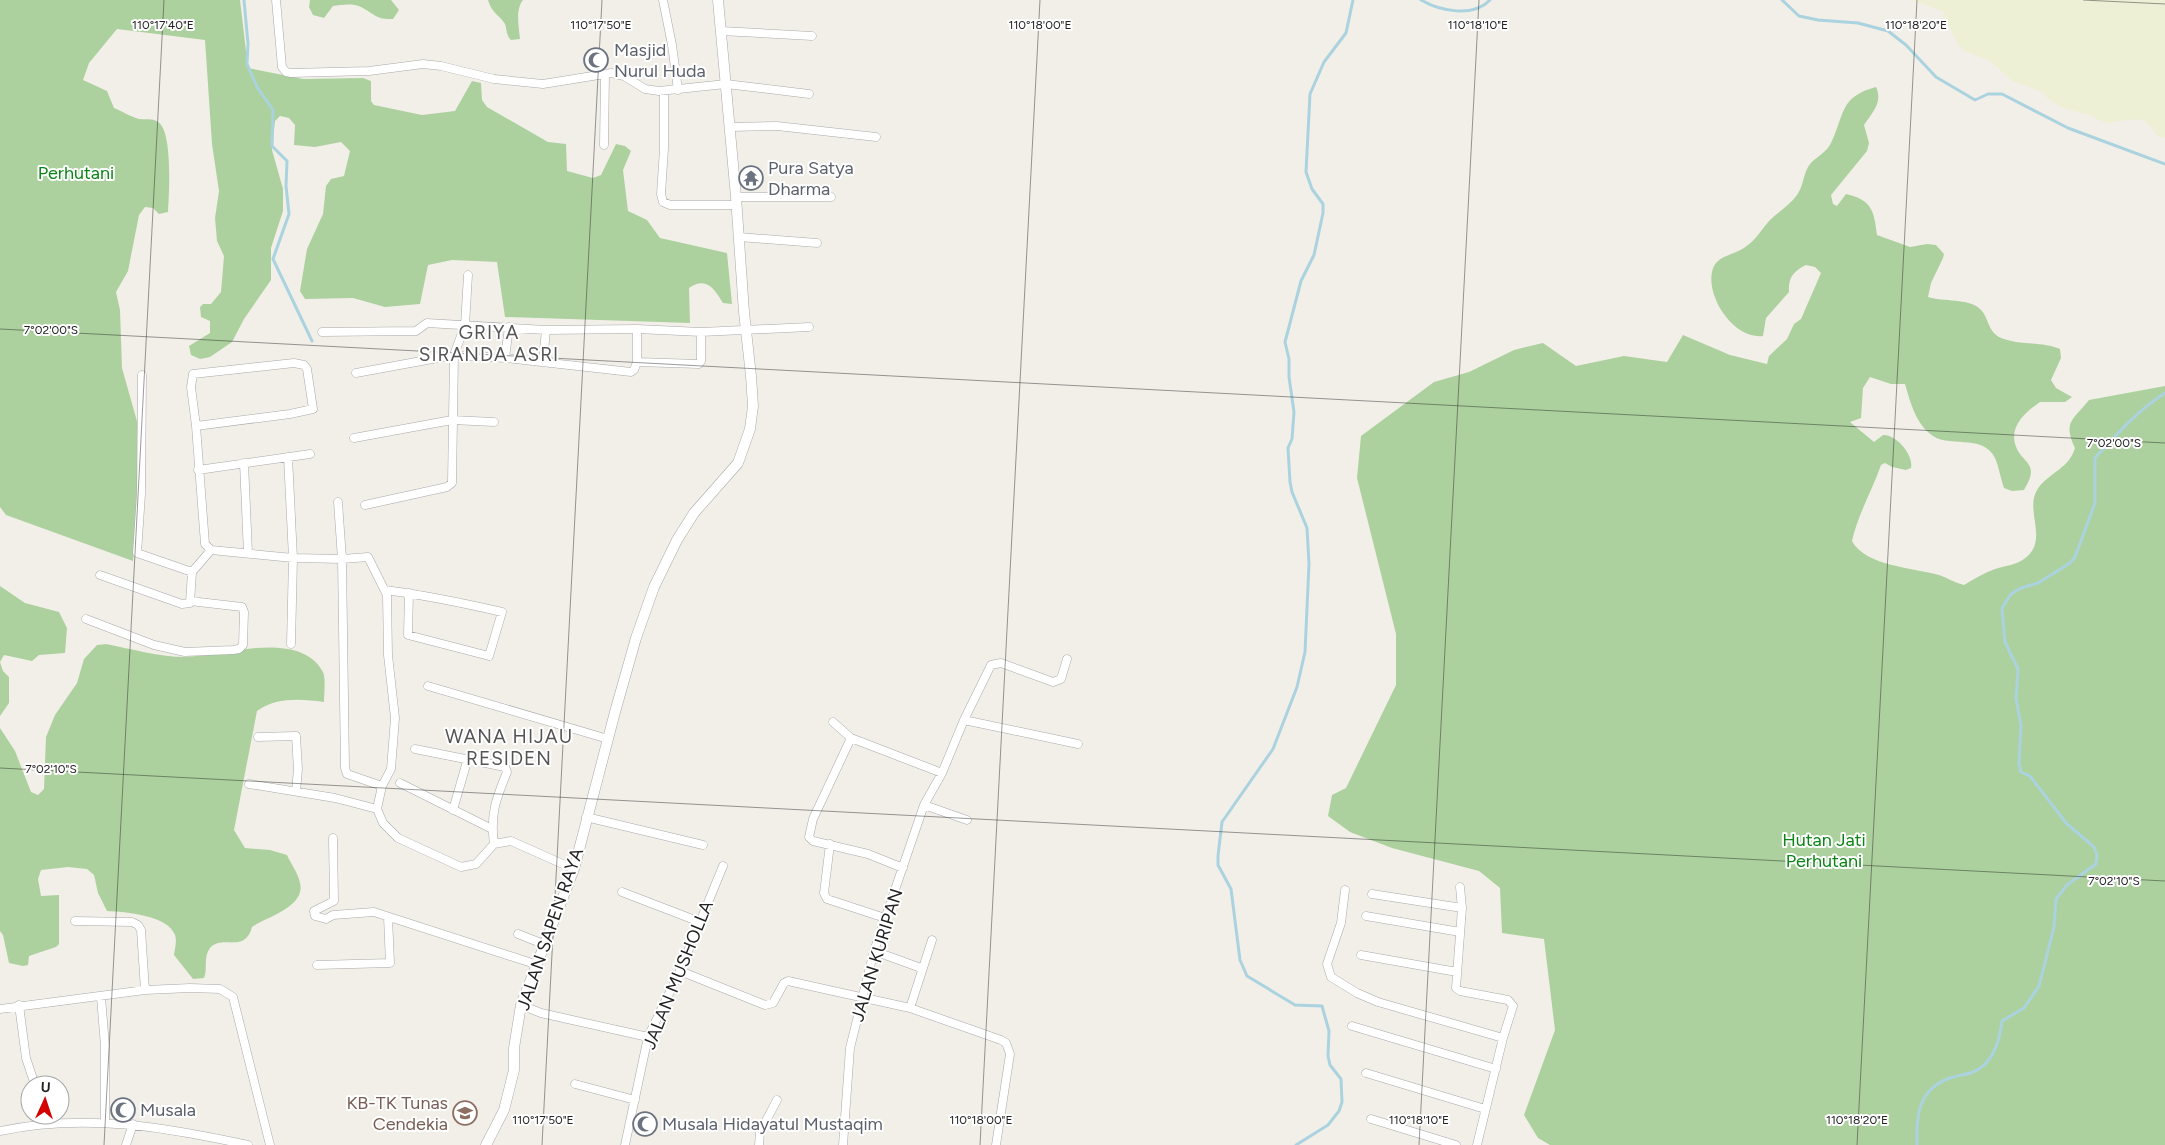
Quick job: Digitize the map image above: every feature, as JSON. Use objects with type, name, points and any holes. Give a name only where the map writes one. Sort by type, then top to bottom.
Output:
[{"type":"street","points":[[276,0],[282,67],[291,73],[378,70],[423,64],[441,66],[494,79],[543,84],[605,74],[618,74],[645,89],[664,91],[726,84],[809,94]]},
{"type":"street","points":[[663,0],[678,90]]},
{"type":"street","name":"JALAN SAPEN RAYA","points":[[486,1145],[504,1110],[514,1070],[514,1048],[521,1004],[535,964],[546,944],[574,870],[586,816],[615,712],[636,638],[654,587],[677,540],[694,513],[738,463],[750,429],[753,406],[737,201],[718,0]]},
{"type":"street","points":[[721,31],[812,36]]},
{"type":"street","points":[[604,144],[605,74]]},
{"type":"street","points":[[664,91],[664,149],[661,194],[663,202],[670,204],[831,197]]},
{"type":"street","points":[[730,128],[785,126],[876,136]]},
{"type":"street","points":[[739,238],[817,243]]},
{"type":"street","points":[[365,505],[447,487],[452,483],[454,355],[465,325],[468,275]]},
{"type":"street","points":[[322,332],[416,331],[427,322],[546,330],[637,329],[701,332],[746,328],[809,327]]},
{"type":"street","points":[[505,358],[509,327]]},
{"type":"street","points":[[356,373],[454,355],[505,358],[631,372],[634,370],[637,362],[637,329]]},
{"type":"street","points":[[543,362],[546,330]]},
{"type":"street","points":[[637,362],[699,364],[701,361],[701,332]]},
{"type":"street","points":[[196,426],[290,414],[313,409],[307,369],[304,365],[294,363],[193,374],[191,387],[196,426],[205,544],[211,550],[293,558],[342,560],[368,557],[386,593],[388,655],[395,718],[391,769],[382,786],[377,809],[383,823],[398,838],[461,866],[476,864],[494,844],[511,841],[574,870]]},
{"type":"street","points":[[142,376],[141,486],[137,553],[192,572]]},
{"type":"street","points":[[354,438],[452,420],[494,422]]},
{"type":"street","points":[[198,470],[310,454]]},
{"type":"street","points":[[288,457],[293,558],[291,644]]},
{"type":"street","points":[[244,463],[248,553]]},
{"type":"street","points":[[338,502],[342,560],[345,768],[347,774],[352,777],[382,786]]},
{"type":"street","points":[[100,575],[182,604],[190,604],[192,572],[211,550]]},
{"type":"street","points":[[386,593],[409,593],[502,612],[489,656],[408,635],[409,593]]},
{"type":"street","points":[[86,618],[154,645],[185,652],[232,650],[239,649],[243,645],[244,612],[242,607],[190,601]]},
{"type":"street","name":"JALAN KURIPAN","points":[[843,1145],[850,1048],[861,998],[874,951],[924,805],[942,772],[964,720],[991,665],[1001,663],[1053,682],[1061,679],[1067,659]]},
{"type":"street","points":[[428,686],[608,739]]},
{"type":"street","points":[[964,720],[1078,744]]},
{"type":"street","points":[[833,722],[850,738],[942,772]]},
{"type":"street","points":[[258,737],[296,736],[296,791]]},
{"type":"street","points":[[850,738],[809,828],[809,837],[813,841],[868,854],[903,868]]},
{"type":"street","points":[[415,749],[501,765],[507,769],[496,799],[491,824],[494,844]]},
{"type":"street","points":[[453,810],[468,758]]},
{"type":"street","points":[[400,783],[492,830]]},
{"type":"street","points":[[250,784],[335,798],[377,809]]},
{"type":"street","points":[[924,805],[967,820]]},
{"type":"street","points":[[586,816],[703,845]]},
{"type":"street","points":[[333,838],[334,901],[314,911],[315,916],[326,919],[332,915],[374,912],[535,964]]},
{"type":"street","points":[[830,844],[824,893],[827,899],[885,918]]},
{"type":"street","name":"JALAN MUSHOLLA","points":[[625,1145],[648,1037],[680,972],[723,866]]},
{"type":"street","points":[[1460,887],[1462,908],[1455,984],[1460,991],[1508,1000],[1512,1004],[1476,1145]]},
{"type":"street","points":[[1345,890],[1341,923],[1327,964],[1331,977],[1357,993],[1378,1002],[1503,1038]]},
{"type":"street","points":[[622,892],[700,922]]},
{"type":"street","points":[[1372,894],[1462,908]]},
{"type":"street","points":[[1366,916],[1460,932]]},
{"type":"street","points":[[317,965],[390,963],[388,917]]},
{"type":"street","points":[[75,921],[132,922],[138,925],[142,939],[145,990]]},
{"type":"street","points":[[518,934],[546,944]]},
{"type":"street","points":[[910,1008],[921,968],[932,940]]},
{"type":"street","points":[[874,951],[921,968]]},
{"type":"street","points":[[1361,955],[1457,972]]},
{"type":"street","points":[[680,972],[765,1005],[773,1004],[784,983],[788,981],[910,1008],[1001,1040],[1009,1048],[1010,1054],[996,1145]]},
{"type":"street","points":[[0,1009],[145,990],[220,989],[233,997],[270,1145]]},
{"type":"street","points":[[101,997],[106,1046],[105,1123]]},
{"type":"street","points":[[521,1004],[541,1013],[648,1037]]},
{"type":"street","points":[[19,1005],[26,1058],[32,1075]]},
{"type":"street","points":[[1352,1026],[1496,1069]]},
{"type":"street","points":[[1366,1073],[1485,1109]]},
{"type":"street","points":[[575,1084],[635,1100]]},
{"type":"street","points":[[759,1145],[760,1132],[777,1100]]},
{"type":"street","points":[[1371,1119],[1456,1145]]},
{"type":"street","points":[[70,1124],[133,1124],[175,1129],[248,1145]]},
{"type":"street","points":[[126,1145],[133,1124]]},
{"type":"street","points":[[0,1131],[39,1125]]},
{"type":"green space","name":"Perhutani","points":[[0,0],[240,0],[248,68],[303,79],[363,78],[371,81],[371,101],[374,105],[422,115],[455,111],[472,81],[481,83],[482,100],[487,107],[548,142],[566,144],[567,171],[593,178],[601,175],[616,144],[625,146],[631,151],[623,170],[628,211],[647,220],[660,238],[727,253],[732,304],[723,303],[713,289],[701,283],[689,288],[690,323],[505,317],[497,262],[452,260],[428,265],[420,304],[385,307],[353,298],[305,299],[300,291],[307,249],[323,214],[326,186],[331,179],[344,176],[350,151],[341,142],[315,147],[294,145],[295,125],[289,118],[280,116],[275,121],[272,150],[283,189],[283,211],[271,248],[271,280],[244,319],[232,342],[210,357],[200,359],[191,355],[189,346],[210,333],[210,321],[201,317],[200,307],[203,304],[211,304],[221,292],[224,256],[217,241],[215,218],[219,191],[212,144],[205,40],[117,29],[89,63],[83,80],[107,91],[114,108],[136,118],[158,122],[163,128],[166,137],[169,164],[168,212],[159,214],[153,208],[145,207],[139,215],[128,271],[116,292],[120,310],[122,368],[140,432],[133,561],[6,515],[0,507]]},
{"type":"green space","points":[[310,0],[391,0],[399,10],[393,19],[387,19],[358,6],[340,5],[333,6],[324,18],[313,15],[309,7]]},
{"type":"green space","points":[[488,0],[523,0],[518,14],[520,39],[511,40],[509,38],[505,24],[494,12]]},
{"type":"green space","points":[[1913,0],[2165,0],[2165,138],[2158,136],[2146,122],[2138,119],[2106,123],[2089,115],[2063,108],[2048,99],[2042,92],[2012,81],[1990,61],[1964,51],[1958,45],[1942,11]]},
{"type":"green space","name":"Hutan Jati Perhutani","points":[[1876,87],[1878,102],[1864,125],[1869,143],[1867,151],[1831,195],[1833,204],[1837,206],[1846,194],[1855,197],[1871,208],[1877,235],[1910,247],[1927,244],[1936,245],[1944,254],[1931,283],[1928,297],[1969,303],[1975,306],[1983,312],[1992,331],[2006,340],[2060,349],[2061,358],[2051,380],[2056,388],[2072,397],[2065,402],[2040,402],[2021,418],[2014,438],[2020,454],[2029,465],[2031,473],[2024,490],[2012,491],[2004,488],[1995,458],[1989,450],[1973,443],[1936,438],[1920,423],[1905,384],[1891,384],[1870,377],[1863,388],[1861,418],[1850,422],[1874,442],[1883,435],[1893,438],[1903,446],[1910,457],[1911,468],[1906,470],[1892,467],[1885,463],[1881,465],[1861,512],[1852,541],[1858,549],[1879,561],[1939,575],[1964,585],[1979,576],[2021,561],[2032,551],[2035,543],[2033,505],[2039,487],[2069,460],[2075,448],[2070,432],[2071,422],[2074,418],[2089,400],[2165,386],[2165,1145],[1550,1145],[1538,1138],[1524,1115],[1555,1030],[1544,939],[1502,933],[1500,888],[1479,871],[1392,848],[1350,832],[1328,816],[1332,795],[1346,788],[1396,685],[1396,634],[1357,478],[1361,436],[1434,382],[1469,372],[1514,350],[1543,343],[1576,366],[1624,356],[1667,362],[1683,335],[1730,355],[1767,364],[1769,356],[1787,339],[1794,324],[1801,319],[1821,273],[1815,267],[1806,265],[1795,272],[1791,278],[1789,292],[1766,318],[1763,336],[1752,335],[1741,330],[1722,312],[1712,288],[1711,276],[1714,266],[1721,259],[1751,243],[1769,221],[1794,199],[1801,189],[1808,167],[1831,143],[1849,101],[1864,91]]},
{"type":"green space","points":[[0,586],[25,603],[59,612],[67,628],[65,653],[39,655],[32,661],[4,655],[0,662]]},
{"type":"green space","points":[[106,644],[176,657],[260,648],[280,648],[298,651],[312,659],[324,675],[324,702],[281,701],[265,706],[257,711],[234,830],[245,848],[270,850],[287,855],[300,883],[297,899],[284,910],[252,927],[249,935],[244,940],[215,944],[210,948],[207,955],[204,978],[193,979],[174,955],[176,937],[171,928],[164,923],[145,916],[107,911],[98,893],[94,875],[87,869],[68,867],[41,870],[38,879],[41,896],[59,895],[59,944],[56,947],[29,956],[28,965],[23,966],[9,963],[3,935],[0,931],[0,728],[15,751],[31,792],[38,795],[44,789],[46,737],[55,715],[77,683],[84,659],[97,645]]},
{"type":"green space","points":[[0,662],[3,671],[9,677],[9,703],[0,716]]},
{"type":"waterway","points":[[244,0],[248,44],[247,64],[257,87],[273,110],[272,146],[287,161],[286,186],[289,214],[273,259],[312,341]]},
{"type":"waterway","points":[[1296,1145],[1328,1125],[1339,1111],[1342,1102],[1341,1079],[1330,1065],[1328,1056],[1329,1031],[1322,1006],[1295,1005],[1247,976],[1240,960],[1231,889],[1218,865],[1218,856],[1222,822],[1273,749],[1297,687],[1305,652],[1309,564],[1307,528],[1292,492],[1290,482],[1288,448],[1292,439],[1294,412],[1289,377],[1289,359],[1285,342],[1301,281],[1314,255],[1323,213],[1323,204],[1312,189],[1306,172],[1310,94],[1324,62],[1346,33],[1353,0]]},
{"type":"waterway","points":[[1421,0],[1437,7],[1456,11],[1475,9],[1483,6],[1490,0]]},
{"type":"waterway","points":[[1782,0],[1799,16],[1818,20],[1858,23],[1888,31],[1906,45],[1936,77],[1975,100],[1988,94],[2002,94],[2068,128],[2165,164]]},
{"type":"waterway","points":[[1917,1145],[1917,1124],[1925,1096],[1939,1083],[1979,1069],[1991,1057],[1999,1039],[2002,1021],[2024,1008],[2039,986],[2054,927],[2056,899],[2067,885],[2096,864],[2097,855],[2094,847],[2066,823],[2030,776],[2021,772],[2019,764],[2021,725],[2016,699],[2018,669],[2005,642],[2002,608],[2011,594],[2021,588],[2038,583],[2070,563],[2075,557],[2095,503],[2095,458],[2136,415],[2165,393]]},
{"type":"place","name":"Masjid Nurul Huda","points":[[596,60]]},
{"type":"place","name":"Pura Satya Dharma","points":[[751,178]]},
{"type":"place","name":"Musala","points":[[123,1110]]},
{"type":"place","name":"KB-TK Tunas Cendekia","points":[[465,1113]]},
{"type":"place","name":"Musala Hidayatul Mustaqim","points":[[645,1124]]},
{"type":"district","name":"GRIYA SIRANDA ASRI","points":[[489,343]]},
{"type":"district","name":"WANA HIJAU RESIDEN","points":[[509,747]]}]
